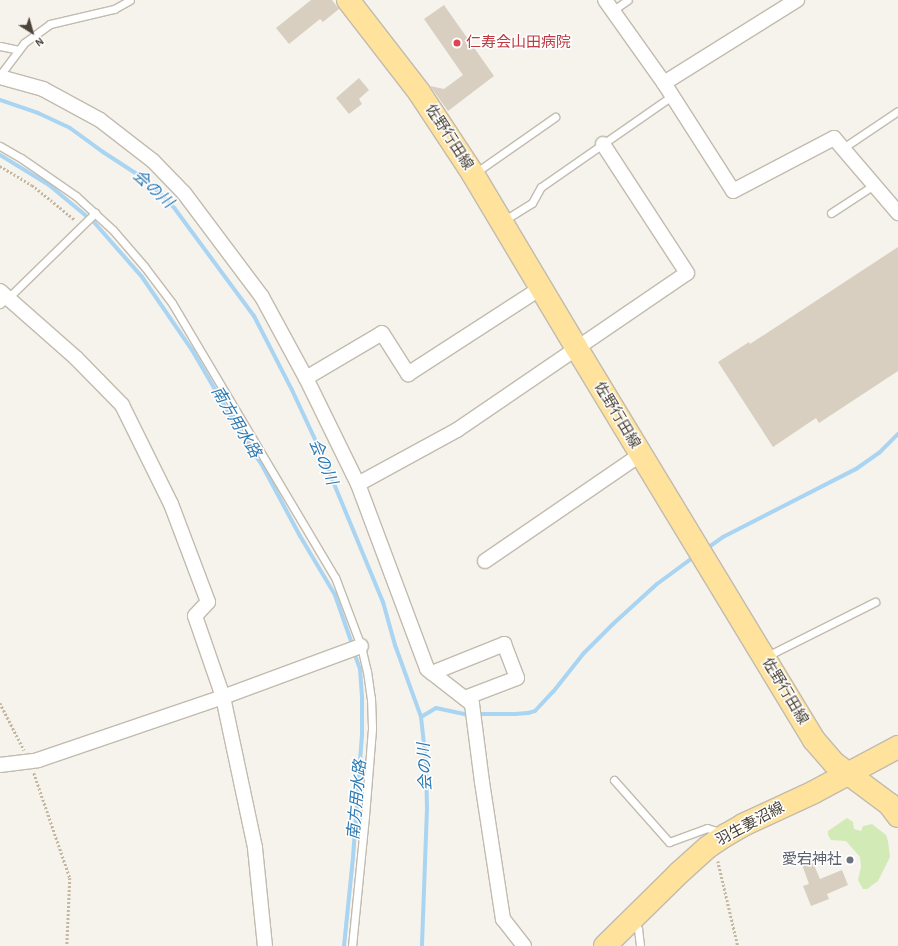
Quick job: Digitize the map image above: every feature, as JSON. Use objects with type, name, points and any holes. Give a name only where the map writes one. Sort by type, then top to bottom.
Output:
[{"type":"main road","name":"佐野行田線","points":[[348,0],[419,92],[473,174],[814,740],[824,754],[890,804],[898,816]]},
{"type":"main road","name":"羽生妻沼線","points":[[605,946],[717,841],[743,825],[814,792],[898,747]]},
{"type":"street","points":[[664,83],[797,0]]},
{"type":"street","points":[[609,5],[664,83],[733,191],[834,138],[898,213]]},
{"type":"street","points":[[0,76],[43,89],[100,120],[153,161],[184,193],[262,297],[306,378],[358,484],[427,669],[472,704],[482,782],[503,919],[524,946]]},
{"type":"street","points":[[358,484],[457,430],[576,347],[687,273],[603,144]]},
{"type":"street","points":[[306,378],[382,333],[408,374],[541,288]]},
{"type":"street","points":[[3,298],[76,358],[122,405],[171,504],[208,602],[195,616],[223,697],[255,848],[265,946]]},
{"type":"street","points":[[485,561],[641,454]]},
{"type":"street","points":[[432,673],[504,644],[517,678],[464,698]]},
{"type":"street","points":[[0,765],[38,760],[223,697],[361,646]]},
{"type":"lane","points":[[0,76],[24,43],[50,24],[114,9],[130,0]]},
{"type":"lane","points":[[609,5],[628,0]]},
{"type":"lane","points":[[0,46],[19,50]]},
{"type":"lane","points":[[502,222],[532,203],[541,187],[672,96]]},
{"type":"lane","points":[[843,148],[898,110]]},
{"type":"lane","points":[[473,174],[555,117]]},
{"type":"lane","points":[[0,146],[57,182],[95,213],[113,230],[144,266],[172,303],[332,571],[348,607],[361,646],[367,671],[371,698],[372,729],[352,946]]},
{"type":"lane","points":[[831,213],[874,185]]},
{"type":"lane","points":[[3,298],[95,213]]},
{"type":"lane","points":[[765,657],[875,602]]},
{"type":"lane","points":[[614,780],[669,842],[706,828],[717,841]]},
{"type":"lane","points":[[630,921],[638,928],[640,946]]},
{"type":"path","points":[[0,166],[32,185],[82,226]]},
{"type":"path","points":[[0,703],[30,761],[70,878],[67,946]]},
{"type":"path","points":[[717,841],[718,861],[738,946]]},
{"type":"green space","points":[[847,818],[853,822],[854,829],[861,831],[863,826],[872,824],[886,835],[888,841],[890,857],[878,881],[867,889],[863,889],[858,880],[861,867],[860,857],[846,841],[831,840],[828,835],[828,831]]},
{"type":"building","points":[[311,0],[332,0],[339,9],[323,22],[320,19],[289,44],[276,28]]},
{"type":"building","points":[[444,5],[494,76],[448,111],[430,86],[444,89],[463,75],[424,19]]},
{"type":"building","points":[[359,78],[369,90],[359,99],[362,104],[349,114],[336,98]]},
{"type":"building","points":[[898,247],[898,371],[819,423],[816,418],[773,447],[718,362],[749,342],[750,344]]},
{"type":"building","points":[[811,858],[820,879],[842,870],[848,885],[827,894],[829,899],[811,906],[803,886],[809,884],[801,862]]},
{"type":"waterway","name":"会の川","points":[[0,100],[38,113],[70,128],[140,176],[164,197],[175,209],[254,316],[292,390],[320,450],[383,602],[395,645],[421,717],[426,762],[427,808],[422,946]]},
{"type":"waterway","name":"南方用水路","points":[[0,155],[49,185],[85,215]]},
{"type":"waterway","name":"南方用水路","points":[[93,221],[142,277],[192,350],[241,434],[263,467],[300,536],[335,595],[351,641]]},
{"type":"waterway","points":[[706,549],[723,537],[856,469],[879,453],[898,434]]},
{"type":"waterway","points":[[421,717],[436,708],[465,714],[515,714],[535,711],[553,692],[584,653],[613,624],[657,584],[695,556]]},
{"type":"waterway","name":"南方用水路","points":[[344,946],[353,857],[362,735],[360,669],[355,655]]},
{"type":"place","name":"仁寿会山田病院","points":[[457,43]]},
{"type":"place","name":"愛宕神社","points":[[850,860]]}]
